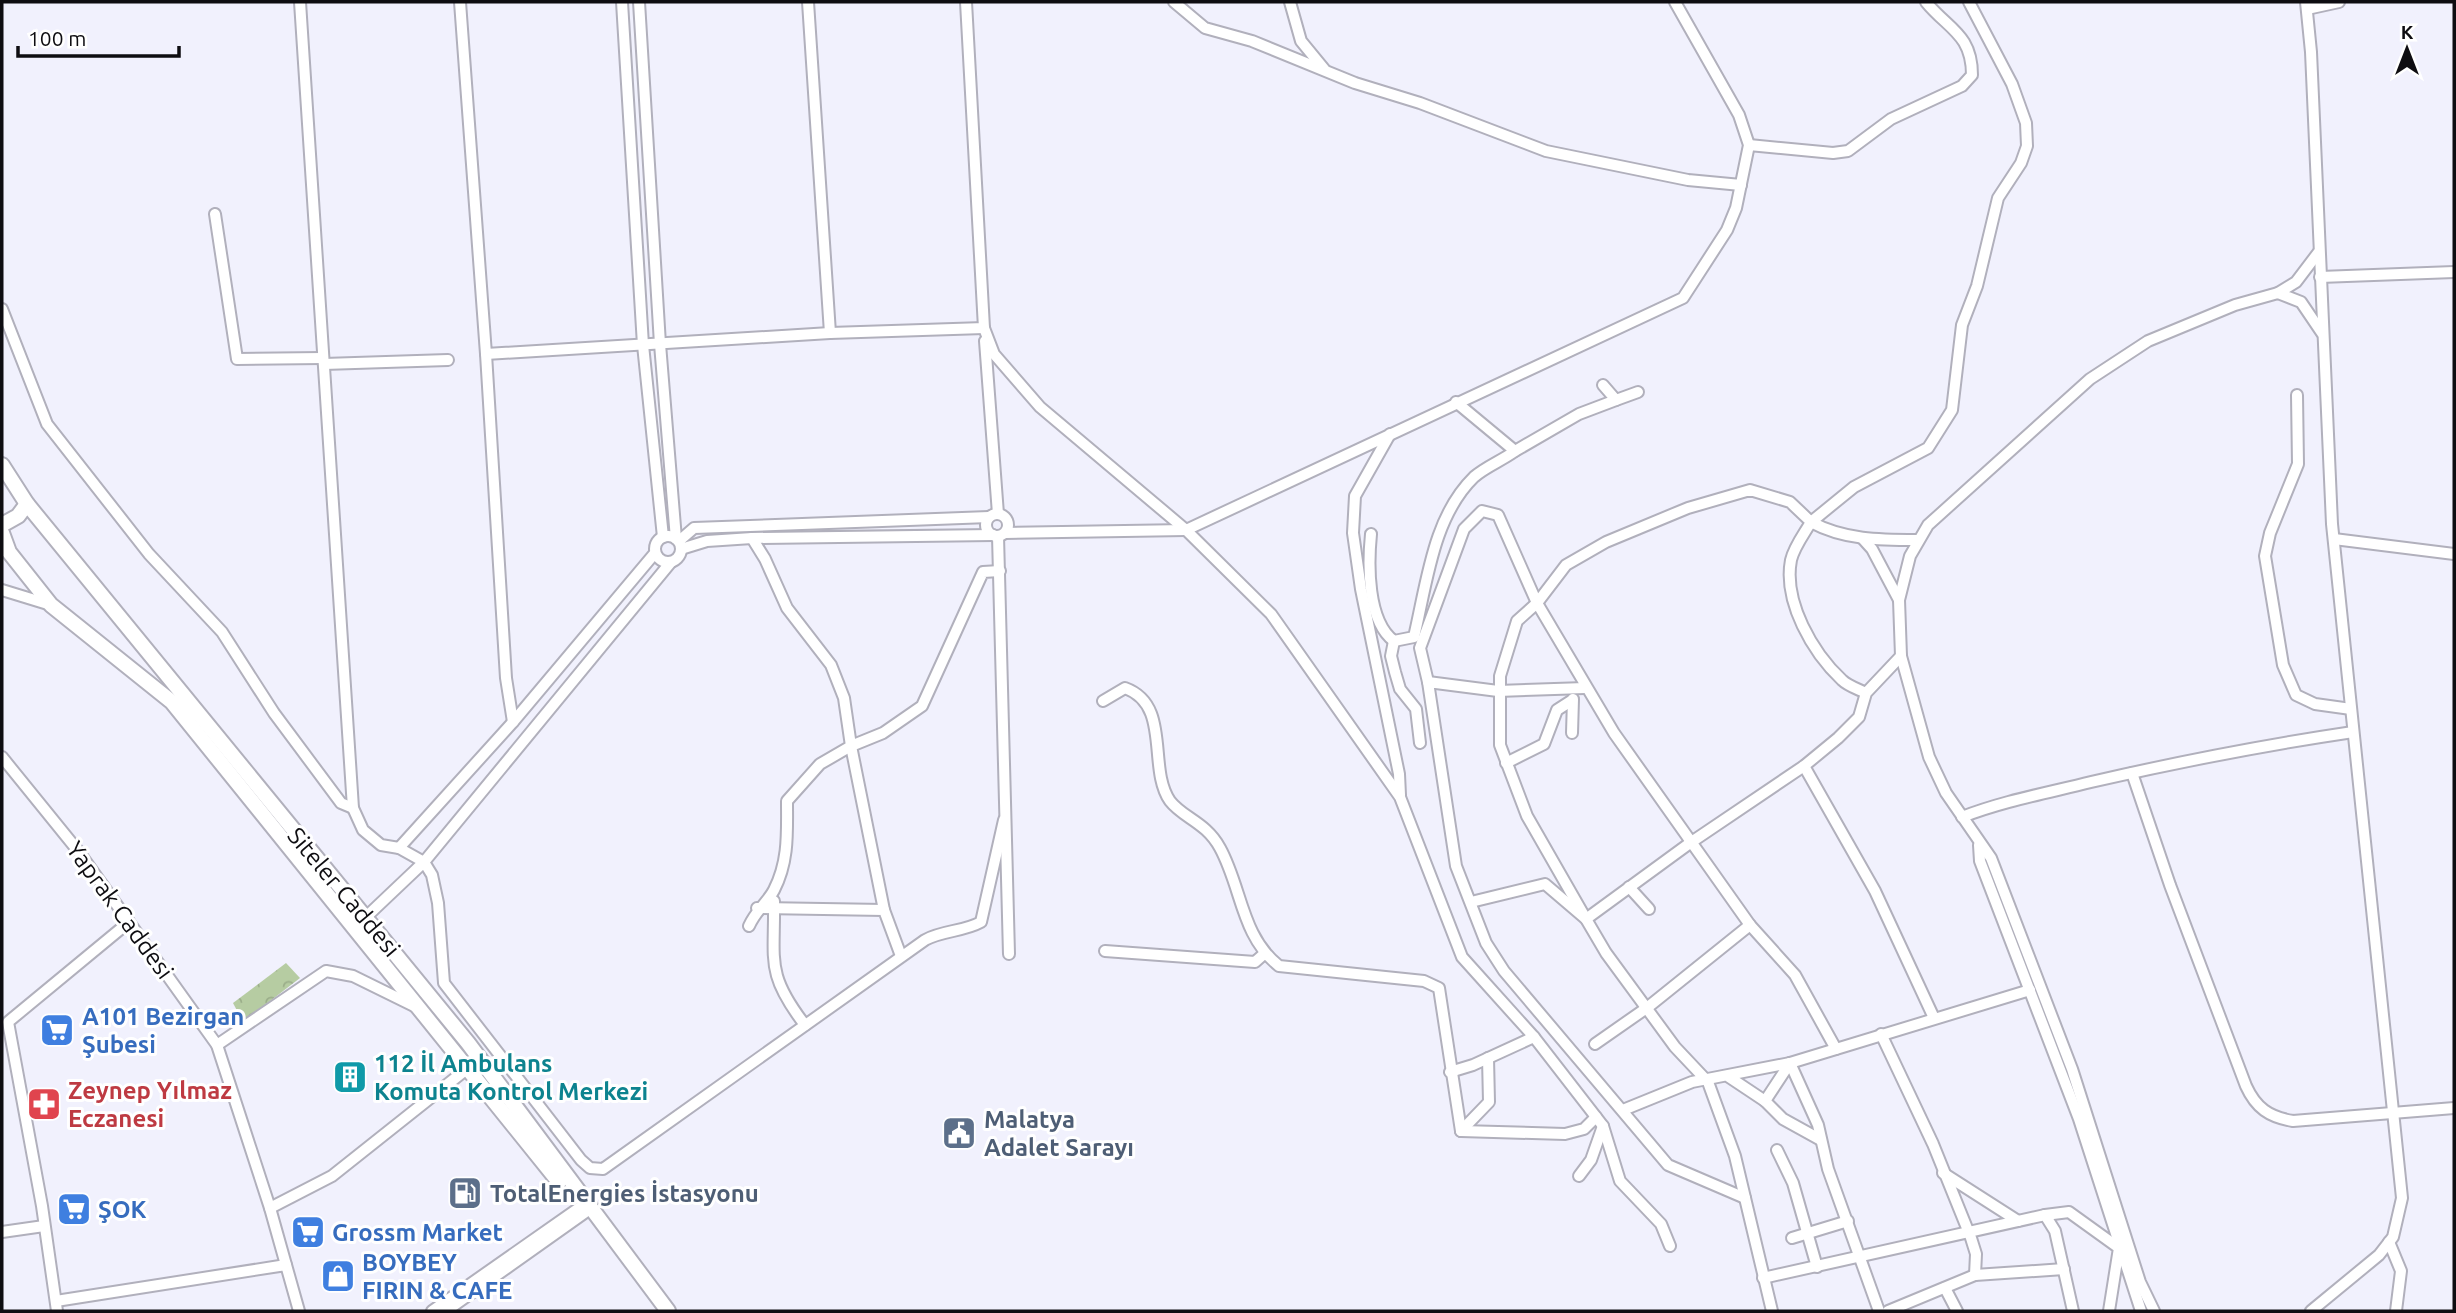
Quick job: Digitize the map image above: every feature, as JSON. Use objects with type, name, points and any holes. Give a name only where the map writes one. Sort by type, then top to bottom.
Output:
[{"type":"main road","name":"Siteler Caddesi","points":[[2,465],[6,480],[171,677],[256,787],[468,1043],[659,1311]]},
{"type":"main road","points":[[2,525],[18,516],[27,504]]},
{"type":"main road","name":"Siteler Caddesi","points":[[2,533],[9,552],[51,605],[172,702],[668,1311]]},
{"type":"street","points":[[300,2],[353,808],[363,830],[381,845],[399,849],[424,862],[432,876],[438,903],[444,983],[573,1150],[590,1168],[603,1169],[901,956],[940,932],[971,928],[981,922],[1004,820]]},
{"type":"street","points":[[460,2],[506,678],[513,722]]},
{"type":"street","points":[[622,2],[643,345],[663,537],[655,546],[656,553],[663,561],[671,562]]},
{"type":"street","points":[[366,917],[424,862],[671,562],[678,558],[679,543],[660,344],[639,2]]},
{"type":"street","points":[[807,2],[830,333]]},
{"type":"street","points":[[965,2],[985,328],[993,516],[986,527],[999,535]]},
{"type":"street","points":[[1174,2],[1205,28],[1252,41],[1326,71],[1546,151],[1688,180],[1741,185]]},
{"type":"street","points":[[1290,2],[1301,41],[1326,71]]},
{"type":"street","points":[[663,537],[679,543],[752,538],[1186,530],[1456,401],[1683,298],[1727,230],[1741,185],[1749,145],[1740,115],[1675,2]]},
{"type":"street","points":[[1749,145],[1833,153],[1848,151],[1891,119],[1962,86],[1972,75],[1972,60],[1962,35],[1926,2]]},
{"type":"street","points":[[1866,693],[1843,682],[1818,651],[1794,607],[1790,580],[1791,558],[1811,522],[1854,487],[1928,448],[1952,410],[1962,325],[1976,286],[1998,198],[2021,163],[2027,146],[2026,123],[2012,84],[1969,2]]},
{"type":"street","points":[[2311,1311],[2341,1289],[2389,1242],[2402,1198],[2334,539],[2318,253],[2306,5],[2339,2]]},
{"type":"street","points":[[215,214],[237,359],[448,360]]},
{"type":"street","points":[[2154,1311],[2140,1282],[2090,1122],[1991,858],[1979,845],[1937,778],[1929,757],[1901,656],[1899,600],[1906,568],[1917,540],[1941,510],[2107,366],[2148,341],[2192,321],[2278,293],[2297,282],[2318,253]]},
{"type":"street","points":[[2320,277],[2454,272]]},
{"type":"street","points":[[2278,293],[2301,302],[2323,333]]},
{"type":"street","points":[[2,309],[47,424],[149,554],[222,632],[274,713],[341,803],[353,808]]},
{"type":"street","points":[[486,354],[830,333],[985,328]]},
{"type":"street","points":[[985,328],[994,354],[1040,407],[1186,530],[1271,614],[1401,797],[1462,957],[1534,1037],[1600,1121],[1620,1181],[1661,1224],[1670,1246]]},
{"type":"street","points":[[1603,385],[1616,400]]},
{"type":"street","points":[[1394,641],[1414,636],[1441,527],[1453,500],[1477,474],[1579,414],[1638,392]]},
{"type":"street","points":[[2297,395],[2298,464],[2270,533],[2265,556],[2283,666],[2296,695],[2315,704],[2351,709]]},
{"type":"street","points":[[1456,401],[1515,451]]},
{"type":"street","points":[[1390,434],[1355,496],[1353,533],[1361,589],[1399,774],[1401,797]]},
{"type":"street","points":[[1772,1311],[1735,1156],[1708,1082],[1675,1047],[1606,953],[1527,816],[1500,746],[1498,691],[1517,621],[1537,603],[1566,565],[1606,542],[1688,508],[1750,489],[1790,502],[1811,522],[1823,529],[1863,539],[1917,540]]},
{"type":"street","points":[[1745,1198],[1668,1166],[1504,971],[1486,943],[1456,866],[1428,682],[1420,648],[1464,529],[1482,511],[1498,515],[1537,603],[1585,688],[1690,843],[1750,925],[1795,975],[1836,1048]]},
{"type":"street","points":[[679,543],[694,528],[993,516],[1007,519],[999,535],[1009,954]]},
{"type":"street","points":[[1371,534],[1368,569],[1384,633],[1394,641]]},
{"type":"street","points":[[752,538],[765,559],[787,608],[831,665],[844,698],[884,910],[901,956]]},
{"type":"street","points":[[1863,539],[1877,558],[1899,600]]},
{"type":"street","points":[[2334,539],[2454,554]]},
{"type":"street","points":[[399,849],[513,722],[656,553]]},
{"type":"street","points":[[748,926],[757,908],[773,892],[787,858],[787,801],[820,764],[851,746],[883,733],[922,706],[983,572],[1000,571]]},
{"type":"street","points":[[2,590],[51,605]]},
{"type":"street","points":[[1394,641],[1391,656],[1400,689],[1416,709],[1420,743]]},
{"type":"street","points":[[1586,919],[1690,843],[1804,766],[1859,718],[1866,693],[1901,656]]},
{"type":"street","points":[[1428,682],[1498,691],[1585,688]]},
{"type":"street","points":[[1103,701],[1125,688],[1139,693],[1149,709],[1157,740],[1161,781],[1171,802],[1204,826],[1221,849],[1248,926],[1264,954],[1279,966],[1433,984],[1438,988],[1461,1131]]},
{"type":"street","points":[[1506,763],[1544,744],[1557,710],[1572,701],[1585,688]]},
{"type":"street","points":[[1572,701],[1572,733]]},
{"type":"street","points":[[1962,817],[2007,802],[2132,773],[2262,746],[2353,732]]},
{"type":"street","name":"Yaprak Caddesi","points":[[2,757],[79,852],[216,1045],[270,1208],[300,1311]]},
{"type":"street","points":[[1804,766],[1875,891],[1934,1018]]},
{"type":"street","points":[[2132,773],[2169,885],[2246,1086],[2260,1108],[2270,1115],[2293,1121],[2454,1108]]},
{"type":"street","points":[[1979,845],[1980,861],[2079,1119],[2141,1311]]},
{"type":"street","points":[[1471,902],[1545,884],[1586,919]]},
{"type":"street","points":[[1629,887],[1649,909]]},
{"type":"street","points":[[773,892],[772,963],[785,1000],[805,1025]]},
{"type":"street","points":[[757,908],[884,910]]},
{"type":"street","points":[[129,922],[5,1023],[57,1306],[286,1265]]},
{"type":"street","points":[[1595,1044],[1648,1007],[1750,925]]},
{"type":"street","points":[[1105,951],[1255,962],[1264,954]]},
{"type":"street","points":[[216,1045],[326,971],[354,976],[423,1010]]},
{"type":"street","points":[[1623,1110],[1692,1082],[1708,1082],[1790,1063],[2030,990]]},
{"type":"street","points":[[1881,1034],[1933,1144],[1976,1254],[1975,1275]]},
{"type":"street","points":[[1450,1072],[1534,1037]]},
{"type":"street","points":[[1461,1131],[1489,1102],[1488,1058]]},
{"type":"street","points":[[1765,1101],[1790,1063]]},
{"type":"street","points":[[1790,1063],[1804,1091],[1879,1311]]},
{"type":"street","points":[[270,1208],[332,1176],[468,1068]]},
{"type":"street","points":[[1729,1077],[1765,1101],[1783,1119],[1821,1140]]},
{"type":"street","points":[[1461,1131],[1564,1134],[1600,1121]]},
{"type":"street","points":[[1579,1176],[1591,1160],[1600,1121]]},
{"type":"street","points":[[1777,1150],[1793,1183],[1816,1267]]},
{"type":"street","points":[[1943,1173],[2018,1221]]},
{"type":"street","points":[[432,1311],[585,1208]]},
{"type":"street","points":[[446,1311],[585,1208]]},
{"type":"street","points":[[1763,1278],[1862,1258],[1966,1231],[2069,1212],[2119,1248]]},
{"type":"street","points":[[2045,1216],[2055,1231],[2073,1311]]},
{"type":"street","points":[[1792,1238],[1848,1221]]},
{"type":"street","points":[[2,1232],[44,1226]]},
{"type":"street","points":[[2389,1242],[2401,1271],[2396,1311]]},
{"type":"street","points":[[2109,1311],[2119,1248]]},
{"type":"street","points":[[1888,1311],[1975,1275],[2064,1269]]},
{"type":"street","points":[[1945,1288],[1957,1311]]},
{"type":"green space","points":[[286,963],[300,978],[243,1022],[233,1003]]},
{"type":"place","name":"A101 Bezirgan Şubesi","points":[[57,1030]]},
{"type":"place","name":"112 İl Ambulans Komuta Kontrol Merkezi","points":[[350,1077]]},
{"type":"place","name":"Zeynep Yılmaz Eczanesi","points":[[44,1104]]},
{"type":"place","name":"Malatya Adalet Sarayı","points":[[959,1133]]},
{"type":"place","name":"TotalEnergies İstasyonu","points":[[465,1193]]},
{"type":"place","name":"ŞOK","points":[[74,1209]]},
{"type":"place","name":"Grossm Market","points":[[308,1232]]},
{"type":"place","name":"BOYBEY FIRIN & CAFE","points":[[338,1276]]}]
